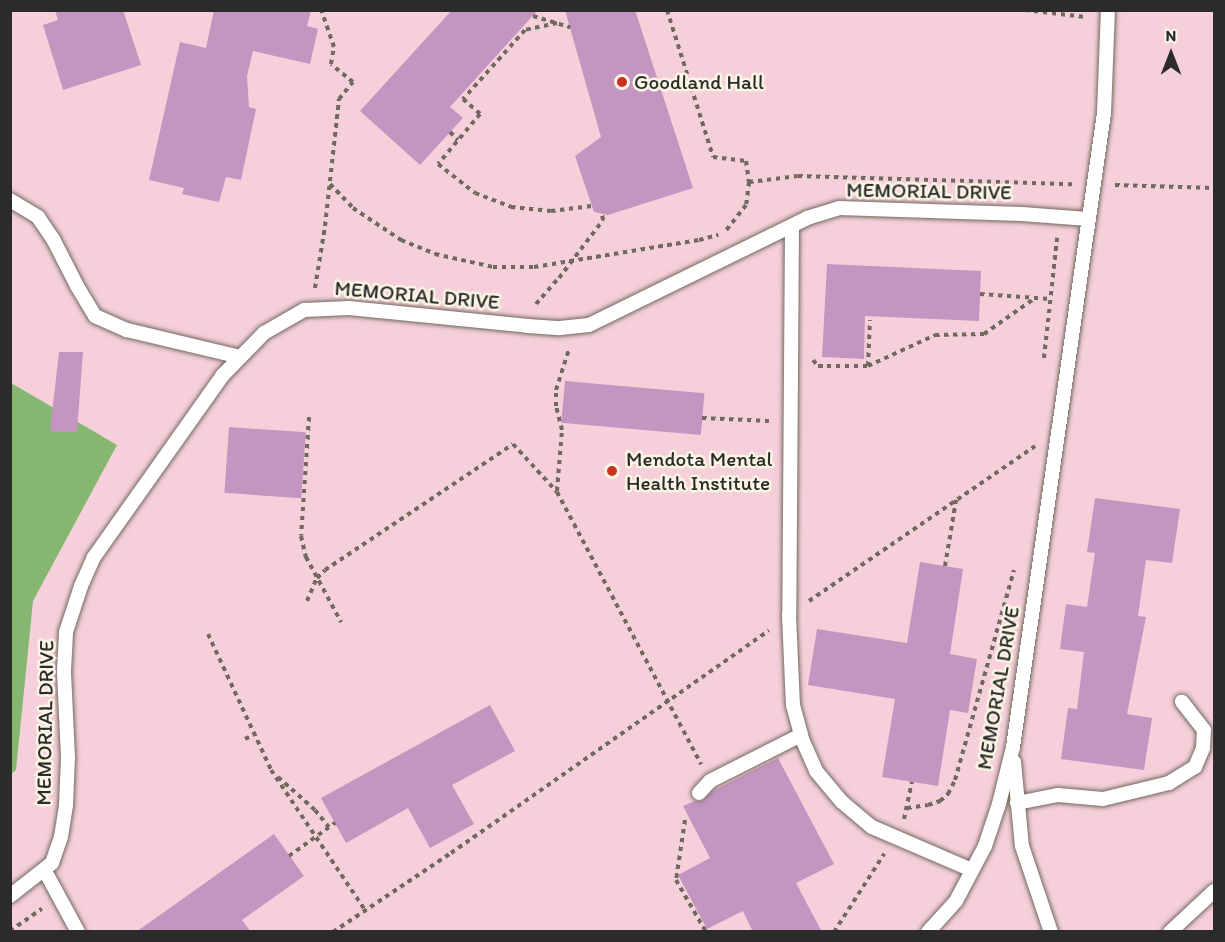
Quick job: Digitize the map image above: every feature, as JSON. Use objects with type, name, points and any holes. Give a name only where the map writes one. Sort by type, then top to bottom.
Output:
[{"type":"lane","name":"MEMORIAL DRIVE","points":[[928,932],[956,901],[985,846],[999,804],[1012,747],[1104,113],[1108,15]]},
{"type":"lane","points":[[10,200],[38,217],[95,316],[127,330],[240,357]]},
{"type":"lane","name":"MEMORIAL DRIVE","points":[[10,896],[45,871],[52,863],[57,851],[66,806],[68,757],[64,671],[66,632],[81,586],[94,557],[222,376],[264,333],[304,310],[349,308],[528,326],[560,328],[589,325],[807,218],[839,208],[1088,219]]},
{"type":"lane","points":[[792,227],[789,615],[793,705],[801,735],[816,771],[842,801],[872,827],[972,870]]},
{"type":"lane","points":[[1017,803],[1058,795],[1103,799],[1169,783],[1195,767],[1209,728],[1182,702]]},
{"type":"lane","points":[[699,793],[710,781],[801,735]]},
{"type":"lane","points":[[1012,747],[1022,846],[1051,932]]},
{"type":"lane","points":[[45,871],[78,932]]},
{"type":"lane","points":[[1170,932],[1215,891]]},
{"type":"path","points":[[311,309],[330,184],[339,99],[353,82],[331,64],[333,47],[321,10]]},
{"type":"path","points":[[330,184],[365,217],[401,240],[435,254],[493,267],[534,267],[699,240],[724,233],[746,205],[749,182],[746,160],[713,157],[667,10]]},
{"type":"path","points":[[1025,10],[1108,15]]},
{"type":"path","points":[[533,15],[570,27]]},
{"type":"path","points":[[557,23],[525,30],[463,99],[480,114],[438,164],[464,186],[485,198],[511,207],[551,211],[592,206]]},
{"type":"path","points":[[450,132],[458,140]]},
{"type":"path","points":[[749,182],[798,176],[1215,188]]},
{"type":"path","points":[[528,326],[534,306],[603,220],[602,214]]},
{"type":"path","points":[[1043,367],[1059,217]]},
{"type":"path","points":[[980,294],[1050,299]]},
{"type":"path","points":[[791,339],[819,366],[868,366],[935,335],[984,334],[1035,298]]},
{"type":"path","points":[[868,366],[870,320]]},
{"type":"path","points":[[557,492],[562,430],[556,406],[556,390],[563,362],[580,326]]},
{"type":"path","points":[[309,417],[301,536],[306,557],[341,622]]},
{"type":"path","points":[[702,418],[791,422]]},
{"type":"path","points":[[1034,458],[1036,434]]},
{"type":"path","points":[[307,601],[317,578],[513,444],[557,492],[710,781]]},
{"type":"path","points":[[333,932],[451,853],[789,615],[1035,446],[1057,445]]},
{"type":"path","points":[[945,566],[956,500]]},
{"type":"path","points":[[907,808],[928,806],[940,801],[948,794],[955,780],[1015,567]]},
{"type":"path","points":[[208,634],[271,770],[365,910]]},
{"type":"path","points":[[245,739],[255,734]]},
{"type":"path","points":[[271,770],[295,795],[315,810],[329,827]]},
{"type":"path","points":[[834,932],[895,837],[907,808],[912,782]]},
{"type":"path","points":[[686,820],[676,880],[706,932]]},
{"type":"path","points":[[289,856],[335,823]]},
{"type":"path","points":[[10,931],[58,897]]},
{"type":"shaded area","name":"Mendota Mental Health Institute","points":[[11,11],[1214,11],[1214,931],[11,931]]},
{"type":"green space","points":[[11,383],[117,445],[33,601],[16,770],[11,774]]},
{"type":"building","points":[[55,10],[123,10],[141,65],[63,90],[43,25],[58,20]]},
{"type":"building","points":[[214,10],[311,10],[307,26],[318,29],[310,64],[253,51],[247,76],[249,107],[256,109],[241,180],[226,177],[219,202],[182,194],[184,188],[149,180],[180,42],[206,48]]},
{"type":"building","points":[[452,10],[538,10],[450,107],[463,118],[420,165],[360,111]]},
{"type":"building","name":"Goodland Hall","points":[[565,10],[635,10],[693,188],[608,215],[594,212],[575,156],[601,137]]},
{"type":"building","points":[[827,264],[981,271],[979,321],[865,316],[864,359],[822,357]]},
{"type":"building","points":[[59,352],[83,352],[77,432],[50,431]]},
{"type":"building","points":[[565,381],[704,393],[701,435],[561,423]]},
{"type":"building","points":[[229,427],[306,432],[301,498],[224,493]]},
{"type":"building","points":[[1095,498],[1180,509],[1172,563],[1146,560],[1138,616],[1146,617],[1127,714],[1152,718],[1144,770],[1061,759],[1068,708],[1077,709],[1084,652],[1060,649],[1066,604],[1087,607],[1095,553],[1087,552]]},
{"type":"building","points":[[920,562],[963,569],[950,654],[977,659],[968,713],[950,710],[938,786],[882,777],[895,699],[808,685],[817,629],[907,643]]},
{"type":"building","points":[[490,705],[515,751],[452,785],[474,824],[430,848],[408,808],[346,843],[321,798]]},
{"type":"building","points":[[778,758],[834,864],[796,883],[822,932],[753,932],[743,911],[707,929],[678,875],[710,858],[683,806],[702,801],[713,791]]},
{"type":"building","points":[[274,834],[304,876],[242,920],[251,932],[136,932]]},
{"type":"place","name":"Goodland Hall","points":[[622,82]]},
{"type":"place","name":"Mendota Mental Health Institute","points":[[612,471]]}]
